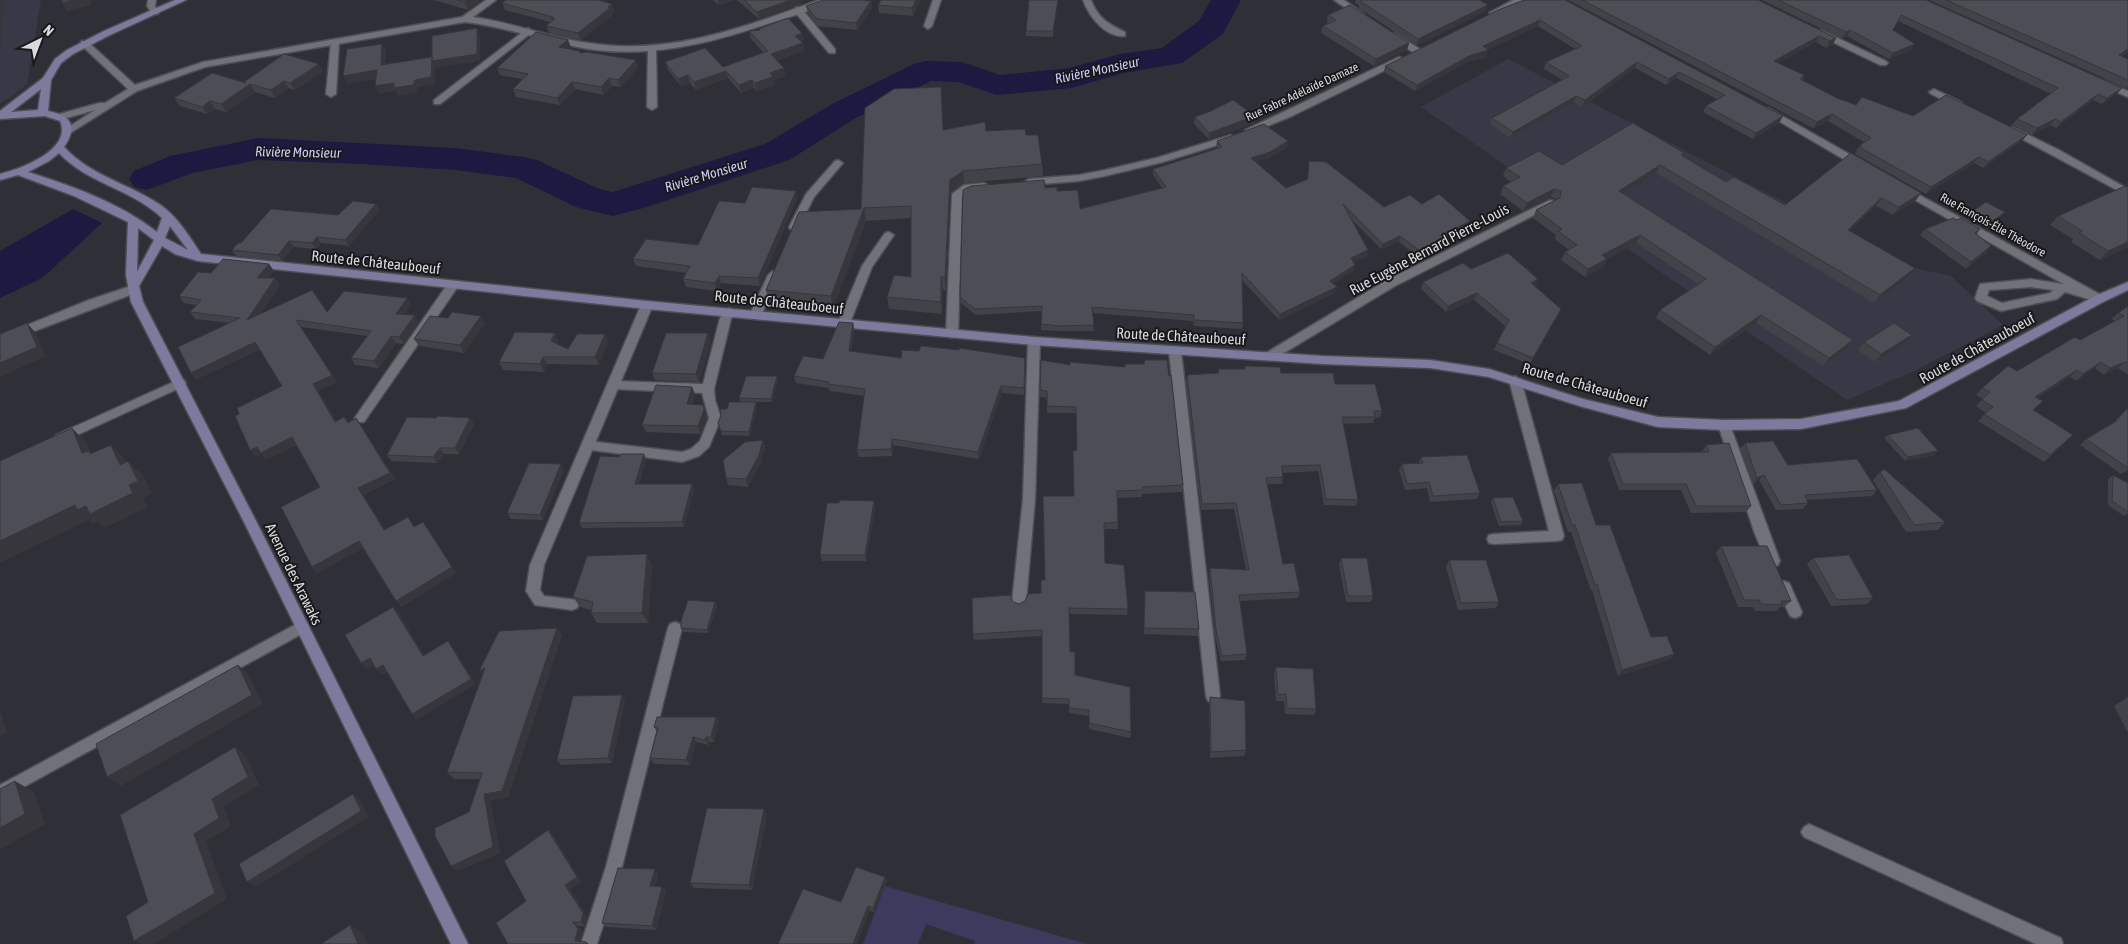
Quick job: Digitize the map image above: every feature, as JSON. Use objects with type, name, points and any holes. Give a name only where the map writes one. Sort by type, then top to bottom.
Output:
[{"type":"main road","points":[[0,117],[46,80],[58,61],[84,43],[182,0]]},
{"type":"main road","points":[[43,112],[46,80]]},
{"type":"main road","points":[[0,117],[29,112],[43,112],[59,117],[66,123],[67,132],[59,147],[48,156],[18,172],[0,177]]},
{"type":"main road","points":[[59,147],[71,161],[157,208],[198,257]]},
{"type":"main road","name":"Route de Châteauboeuf","points":[[18,172],[59,186],[118,212],[151,230],[160,239],[178,251],[198,257],[647,305],[1034,342],[1323,360],[1430,364],[1489,373],[1584,403],[1658,422],[1724,425],[1801,424],[1902,405],[2099,298],[2128,286]]},
{"type":"main road","points":[[134,287],[160,239],[167,218]]},
{"type":"main road","name":"Avenue des Arawaks","points":[[133,220],[131,275],[138,302],[460,944]]},
{"type":"street","points":[[152,0],[151,6],[155,12]]},
{"type":"street","points":[[465,19],[492,0]]},
{"type":"street","points":[[67,132],[134,89],[203,65],[465,19],[490,21],[588,46],[627,49],[652,48],[721,37],[824,0]]},
{"type":"street","points":[[928,26],[937,0]]},
{"type":"street","points":[[1087,0],[1091,13],[1101,24],[1122,34]]},
{"type":"street","points":[[1338,0],[1369,20]]},
{"type":"street","points":[[1485,17],[1520,0]]},
{"type":"street","points":[[798,10],[832,50]]},
{"type":"street","points":[[1813,29],[1883,63]]},
{"type":"street","name":"Rue Fabre Adélaïde Damaze","points":[[1016,183],[1085,177],[1160,160],[1232,137],[1289,114],[1420,49],[1385,30]]},
{"type":"street","points":[[437,102],[528,31]]},
{"type":"street","points":[[331,94],[335,42]]},
{"type":"street","points":[[84,43],[134,89]]},
{"type":"street","points":[[652,48],[652,107]]},
{"type":"street","points":[[2093,78],[2128,94]]},
{"type":"street","points":[[1934,92],[1969,109]]},
{"type":"street","points":[[59,117],[112,102]]},
{"type":"street","points":[[1762,108],[1868,169]]},
{"type":"street","points":[[2004,126],[2056,152],[2128,193]]},
{"type":"street","points":[[791,234],[806,201],[838,163]]},
{"type":"street","name":"Rue François-Élie Théodore","points":[[1893,183],[2099,298]]},
{"type":"street","points":[[952,334],[957,194],[968,187],[997,184]]},
{"type":"street","name":"Rue Eugène Bernard Pierre-Louis","points":[[1270,356],[1391,283],[1552,202]]},
{"type":"street","points":[[844,323],[867,266],[889,235]]},
{"type":"street","points":[[756,314],[779,260]]},
{"type":"street","points":[[2063,288],[2053,296],[2001,307],[1981,298],[1984,287],[2031,283],[2063,288],[2099,298]]},
{"type":"street","points":[[360,419],[453,285]]},
{"type":"street","points":[[0,340],[134,287]]},
{"type":"street","points":[[572,604],[540,601],[533,591],[536,565],[647,305]]},
{"type":"street","points":[[588,446],[682,457],[696,453],[705,444],[715,418],[709,400],[708,389],[726,318],[730,312]]},
{"type":"street","points":[[1019,602],[1029,499],[1034,342]]},
{"type":"street","points":[[1175,351],[1213,696]]},
{"type":"street","points":[[1494,539],[1557,536],[1515,380]]},
{"type":"street","points":[[45,444],[180,383]]},
{"type":"street","points":[[614,384],[708,389]]},
{"type":"street","points":[[1724,425],[1762,534],[1795,612]]},
{"type":"street","points":[[0,792],[302,627]]},
{"type":"street","points":[[589,944],[614,868],[675,628]]},
{"type":"street","points":[[1808,832],[2055,944]]},
{"type":"shaded area","points":[[0,0],[41,0],[27,84],[0,103]]},
{"type":"shaded area","points":[[1508,59],[1909,267],[1951,276],[2003,325],[1914,371],[1847,400],[1421,107]]},
{"type":"shaded area","points":[[73,209],[102,223],[49,272],[38,280],[0,298],[0,251]]},
{"type":"shaded area","points":[[885,886],[1087,944],[974,944],[975,941],[926,924],[918,944],[863,944]]},
{"type":"building","points":[[62,0],[76,0],[62,3]]},
{"type":"building","points":[[506,0],[598,0],[612,4],[608,7],[610,8],[578,33],[546,26],[555,19],[551,18],[553,17],[502,3]]},
{"type":"building","points":[[744,0],[791,0],[757,12]]},
{"type":"building","points":[[823,0],[871,1],[856,23],[817,19],[806,6]]},
{"type":"building","points":[[881,0],[916,0],[912,8],[878,5]]},
{"type":"building","points":[[1029,0],[1058,0],[1053,31],[1026,31]]},
{"type":"building","points":[[1480,0],[1488,5],[1418,39],[1360,1]]},
{"type":"building","points":[[1524,0],[1565,0],[1783,116],[1756,133],[1706,106],[1725,95],[1679,72],[1669,79],[1637,62],[1585,100],[1576,96],[1513,132],[1492,118],[1569,76],[1546,62],[1582,46],[1540,20],[1483,46],[1488,50],[1469,56],[1417,85],[1385,66],[1498,10]]},
{"type":"building","points":[[1582,0],[1758,0],[1836,38],[1830,41],[1819,36],[1774,61],[1804,75],[1800,79],[1837,98],[1856,105],[1862,97],[1913,116],[1946,95],[2027,135],[1988,162],[1979,157],[1931,187],[1859,147],[1871,138],[1832,114],[1817,122]]},
{"type":"building","points":[[1778,0],[1926,0],[2122,88],[2107,98],[2098,94],[2061,122],[2055,119],[2037,128],[2017,119],[2058,88],[1901,15],[1893,30],[1915,44],[1893,53],[1850,30],[1846,32]]},
{"type":"building","points":[[1946,0],[2128,0],[2128,49],[2119,55],[2128,59],[2128,80]]},
{"type":"building","points":[[1350,5],[1409,43],[1376,59],[1323,26],[1336,20],[1328,15]]},
{"type":"building","points":[[788,18],[802,33],[795,36],[803,43],[771,54],[784,68],[770,73],[773,77],[755,83],[752,80],[739,85],[726,71],[694,82],[688,75],[678,79],[665,62],[705,48],[723,67],[768,51],[749,31],[760,30]]},
{"type":"building","points":[[477,28],[477,54],[432,61],[432,36]]},
{"type":"building","points":[[536,32],[568,40],[559,47],[580,51],[580,53],[587,52],[636,60],[618,80],[609,78],[601,87],[572,82],[557,98],[513,89],[528,74],[497,68]]},
{"type":"building","points":[[382,44],[381,65],[432,57],[431,77],[415,80],[413,85],[394,88],[394,83],[375,86],[377,70],[343,76],[347,49]]},
{"type":"building","points":[[284,54],[319,64],[290,83],[284,81],[271,90],[250,84],[221,104],[210,101],[202,107],[174,98],[212,73],[246,83],[244,82]]},
{"type":"building","points":[[941,87],[943,130],[985,122],[986,131],[1025,129],[1026,135],[1038,135],[1042,164],[963,171],[950,180],[945,279],[941,276],[941,302],[887,297],[894,275],[911,277],[911,206],[864,208],[831,296],[766,290],[799,212],[861,209],[865,108],[894,89]]},
{"type":"building","points":[[1233,100],[1255,116],[1209,133],[1195,117],[1211,111]]},
{"type":"building","points":[[1633,123],[1684,153],[1681,155],[1726,182],[1734,177],[1785,205],[1851,153],[1921,193],[1899,207],[1881,198],[1848,230],[1915,268],[1880,295],[1660,165],[1619,191],[1853,340],[1829,358],[1761,315],[1715,347],[1660,310],[1706,279],[1640,235],[1602,255],[1607,259],[1588,269],[1565,252],[1577,245],[1558,231],[1562,229],[1536,210],[1560,198],[1561,191],[1554,189],[1527,203],[1503,186],[1520,177],[1506,168],[1539,151],[1562,165]]},
{"type":"building","points":[[1264,124],[1288,141],[1270,152],[1251,158],[1286,188],[1308,179],[1309,161],[1326,162],[1384,207],[1410,195],[1422,204],[1439,194],[1470,221],[1452,230],[1457,233],[1420,251],[1400,236],[1383,244],[1343,204],[1368,250],[1351,258],[1355,265],[1330,281],[1337,287],[1280,314],[1242,273],[1243,323],[1194,320],[1194,315],[1092,307],[1094,325],[1060,326],[1041,324],[1042,306],[975,309],[960,297],[963,190],[971,186],[1044,180],[1045,188],[1057,187],[1057,191],[1078,190],[1080,209],[1166,187],[1153,169],[1222,147],[1217,141]]},
{"type":"building","points":[[2125,186],[2128,187],[2128,242],[2108,251],[2079,233],[2082,231],[2058,216]]},
{"type":"building","points":[[752,187],[796,191],[758,278],[719,276],[715,283],[683,279],[690,266],[633,259],[646,239],[698,245],[719,201],[745,203]]},
{"type":"building","points":[[353,201],[376,204],[345,240],[317,237],[312,243],[289,241],[278,255],[232,250],[238,243],[241,243],[271,209],[338,215]]},
{"type":"building","points":[[1986,202],[2005,212],[1989,224],[1970,213]]},
{"type":"building","points":[[1953,218],[1957,220],[1961,218],[1980,229],[1975,233],[1991,246],[1971,262],[1925,229]]},
{"type":"building","points":[[1508,253],[1538,279],[1531,283],[1561,309],[1533,358],[1497,343],[1509,320],[1477,293],[1448,306],[1423,282],[1463,263],[1471,269]]},
{"type":"building","points":[[223,259],[269,264],[257,278],[275,278],[247,320],[312,290],[327,312],[344,291],[407,298],[396,314],[415,315],[399,337],[391,336],[374,361],[351,358],[371,331],[296,320],[332,375],[313,384],[335,422],[344,417],[348,423],[356,418],[390,473],[358,488],[384,530],[408,517],[414,527],[423,522],[452,567],[396,601],[359,541],[312,567],[281,507],[320,487],[292,437],[261,453],[257,447],[250,450],[235,416],[239,414],[237,408],[282,386],[255,342],[191,373],[178,347],[240,318],[190,312],[201,300],[179,296],[198,272],[211,273]]},
{"type":"building","points":[[2128,306],[2128,364],[2125,362],[2110,368],[2101,362],[2083,374],[2077,370],[2035,397],[2043,401],[2033,410],[2073,435],[2050,455],[1984,414],[1993,407],[1982,400],[1990,392],[1982,388],[2008,366],[2017,371],[2075,337],[2080,340],[2124,316],[2118,313]]},
{"type":"building","points":[[452,312],[481,316],[460,345],[414,339],[430,316],[448,318]]},
{"type":"building","points":[[839,322],[853,323],[849,351],[901,358],[902,350],[919,351],[921,346],[959,350],[959,348],[1025,358],[1024,388],[1001,386],[978,452],[892,439],[891,449],[857,450],[865,389],[828,384],[829,382],[794,376],[803,356],[823,359]]},
{"type":"building","points":[[27,323],[37,347],[0,363],[0,334]]},
{"type":"building","points":[[1894,323],[1912,335],[1881,354],[1864,342]]},
{"type":"building","points":[[515,332],[555,333],[551,341],[568,349],[577,334],[605,334],[595,357],[543,357],[540,364],[499,362]]},
{"type":"building","points":[[666,333],[708,333],[696,374],[652,373]]},
{"type":"building","points":[[1041,360],[1070,365],[1070,362],[1125,367],[1125,364],[1144,364],[1145,360],[1167,360],[1169,376],[1171,375],[1183,485],[1143,487],[1142,490],[1117,491],[1118,522],[1104,523],[1105,563],[1124,565],[1128,609],[1069,608],[1070,652],[1075,652],[1075,675],[1130,687],[1131,732],[1089,723],[1089,710],[1069,708],[1069,699],[1042,698],[1042,630],[973,634],[972,598],[1010,595],[1013,602],[1019,604],[1025,601],[1028,594],[1041,593],[1041,580],[1045,580],[1043,496],[1074,496],[1073,451],[1077,450],[1076,407],[1047,406],[1047,391],[1040,390]]},
{"type":"building","points":[[1245,366],[1280,367],[1281,373],[1333,373],[1335,384],[1375,384],[1382,411],[1374,411],[1375,417],[1342,417],[1358,500],[1326,499],[1320,465],[1282,466],[1283,477],[1266,478],[1283,564],[1294,563],[1300,592],[1239,595],[1247,654],[1222,656],[1216,630],[1210,568],[1249,570],[1236,503],[1202,504],[1187,375],[1219,373],[1218,369],[1245,369]]},
{"type":"building","points":[[746,376],[777,376],[771,399],[739,398]]},
{"type":"building","points":[[656,385],[692,387],[687,404],[703,405],[704,410],[698,426],[642,425]]},
{"type":"building","points":[[729,402],[756,402],[749,432],[721,431],[718,423],[721,415],[720,409],[727,409]]},
{"type":"building","points":[[2128,408],[2128,468],[2086,439],[2115,422]]},
{"type":"building","points":[[437,416],[470,418],[455,448],[440,448],[433,457],[387,455],[407,417],[436,418]]},
{"type":"building","points":[[72,428],[82,453],[89,451],[90,454],[111,445],[120,465],[128,461],[138,481],[129,485],[133,493],[90,514],[86,506],[77,510],[75,505],[0,541],[0,461]]},
{"type":"building","points":[[1918,428],[1938,451],[1908,457],[1888,435]]},
{"type":"building","points":[[763,440],[759,455],[746,479],[726,478],[723,460],[745,442]]},
{"type":"building","points":[[1773,441],[1788,465],[1857,459],[1877,490],[1805,495],[1808,503],[1781,505],[1764,475],[1757,478],[1745,443]]},
{"type":"building","points":[[1729,443],[1751,506],[1696,506],[1686,484],[1623,484],[1611,453],[1709,452],[1706,445]]},
{"type":"building","points":[[621,454],[644,454],[635,484],[692,484],[682,522],[579,523],[600,456],[619,457]]},
{"type":"building","points":[[1467,455],[1480,493],[1433,496],[1429,482],[1407,484],[1402,464],[1423,463],[1421,457]]},
{"type":"building","points":[[529,463],[561,464],[540,515],[507,513]]},
{"type":"building","points":[[1884,469],[1945,522],[1914,525],[1880,472]]},
{"type":"building","points":[[2113,475],[2128,483],[2128,512],[2112,501]]},
{"type":"building","points":[[1582,483],[1596,525],[1610,525],[1651,637],[1667,636],[1674,654],[1622,670],[1597,584],[1595,585],[1575,525],[1572,525],[1558,484]]},
{"type":"building","points":[[1513,497],[1523,521],[1501,522],[1493,498]]},
{"type":"building","points":[[840,500],[874,501],[865,555],[820,555],[827,503],[839,503]]},
{"type":"building","points":[[1721,546],[1767,546],[1791,601],[1781,601],[1782,605],[1761,604],[1759,600],[1744,600]]},
{"type":"building","points":[[647,554],[642,613],[591,613],[593,602],[573,597],[587,556]]},
{"type":"building","points":[[1849,555],[1873,598],[1837,600],[1813,558]]},
{"type":"building","points":[[1341,558],[1367,558],[1373,596],[1348,596]]},
{"type":"building","points":[[1449,560],[1486,560],[1499,602],[1461,603]]},
{"type":"building","points":[[1145,591],[1195,592],[1199,629],[1144,628]]},
{"type":"building","points":[[688,600],[715,602],[707,630],[681,628],[681,621]]},
{"type":"building","points":[[393,607],[423,656],[448,641],[471,679],[412,714],[383,665],[376,669],[370,658],[361,663],[345,635]]},
{"type":"building","points":[[557,628],[502,791],[484,794],[493,847],[451,866],[435,836],[435,828],[469,812],[482,773],[447,772],[485,668],[479,671],[499,631]]},
{"type":"building","points":[[238,665],[252,695],[107,777],[96,744]]},
{"type":"building","points":[[1276,667],[1313,669],[1316,709],[1287,708],[1286,694],[1278,695]]},
{"type":"building","points":[[622,695],[608,758],[557,760],[573,696]]},
{"type":"building","points":[[1210,697],[1245,701],[1246,750],[1211,752]]},
{"type":"building","points":[[657,717],[716,717],[711,737],[706,737],[705,740],[693,737],[686,760],[650,758],[658,728],[654,727]]},
{"type":"building","points":[[235,747],[248,777],[212,799],[219,818],[194,834],[215,893],[134,941],[126,916],[148,902],[120,815]]},
{"type":"building","points":[[15,781],[25,814],[0,828],[0,789]]},
{"type":"building","points":[[353,794],[361,811],[247,882],[239,864]]},
{"type":"building","points":[[707,808],[764,809],[749,885],[690,883]]},
{"type":"building","points":[[548,830],[577,877],[565,885],[583,913],[581,922],[573,922],[578,929],[575,941],[588,944],[508,944],[496,923],[526,901],[504,861]]},
{"type":"building","points":[[856,867],[885,877],[873,908],[868,906],[853,944],[778,944],[803,889],[841,902]]},
{"type":"building","points":[[618,868],[655,869],[650,886],[662,887],[652,926],[602,923]]},
{"type":"building","points":[[350,925],[358,944],[321,944]]},
{"type":"waterway","name":"Rivière Monsieur","points":[[147,179],[183,164],[259,149],[361,153],[456,159],[524,168],[589,199],[613,204],[634,199],[777,152],[844,111],[926,71],[962,72],[997,85],[1071,78],[1120,64],[1171,56],[1212,27],[1226,0]]}]
